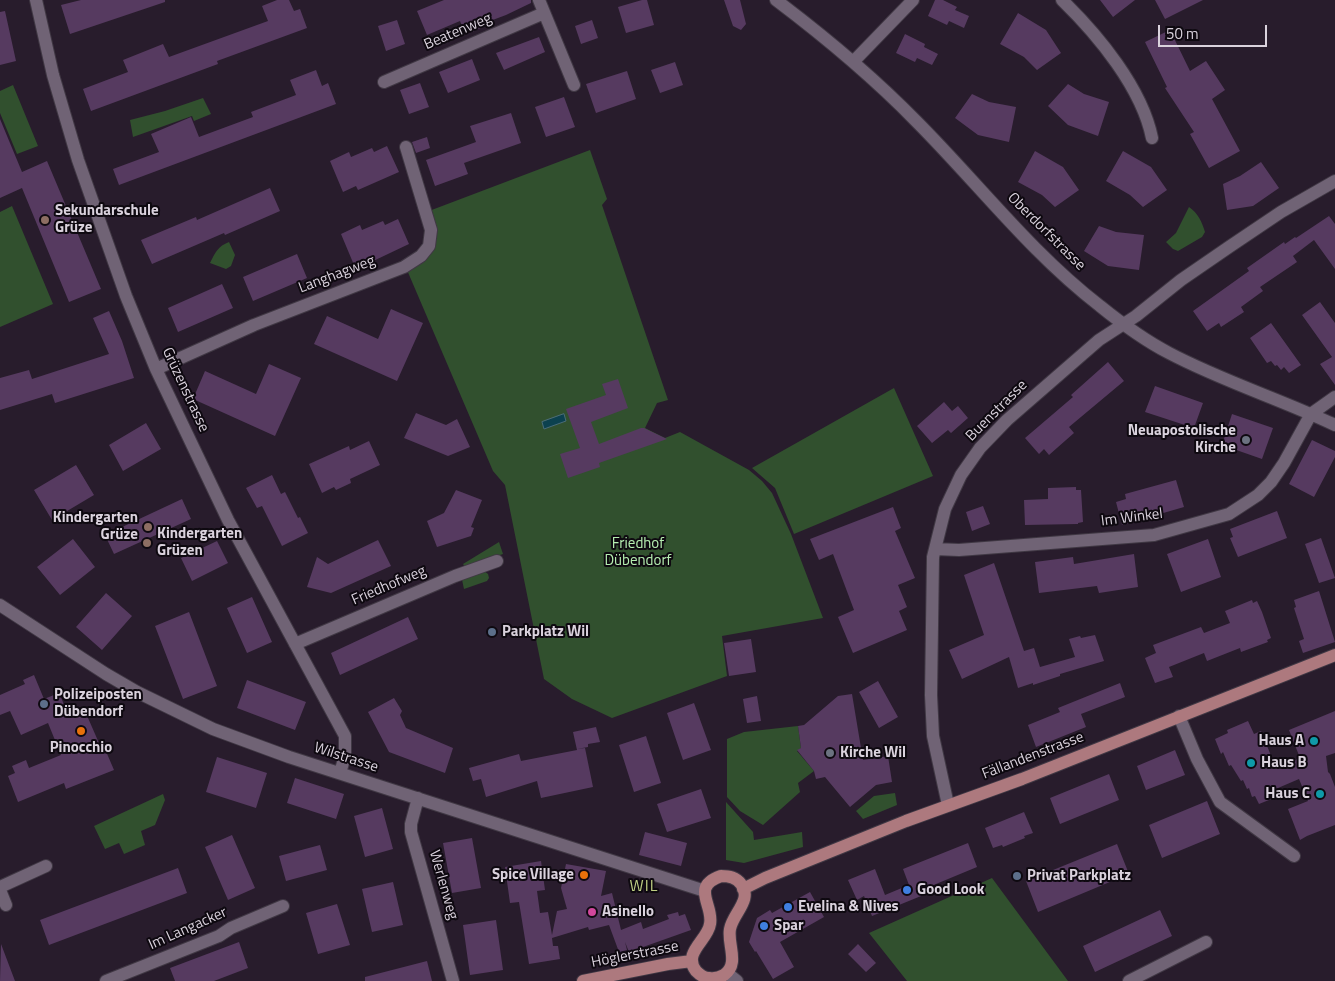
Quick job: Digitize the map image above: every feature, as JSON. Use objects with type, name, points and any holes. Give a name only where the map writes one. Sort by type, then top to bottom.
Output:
[{"type":"main road","name":"Fällandenstrasse","points":[[744,889],[765,878],[948,805],[1022,779],[1335,655]]},
{"type":"main road","points":[[721,876],[736,879],[744,889],[744,902],[734,917],[729,930],[729,943],[733,960],[726,973],[716,978],[706,978],[697,972],[692,961],[696,947],[704,938],[710,926],[711,914],[705,899],[705,891],[712,880],[721,876]]},
{"type":"main road","name":"Höglerstrasse","points":[[583,981],[692,961]]},
{"type":"street","name":"Grüzenstrasse","points":[[36,0],[53,75],[78,160],[126,296],[156,369],[228,520],[345,736],[345,756],[340,773]]},
{"type":"street","points":[[539,0],[574,85]]},
{"type":"street","name":"Oberdorfstrasse","points":[[776,0],[854,62],[917,121],[1050,263],[1100,306],[1124,324],[1185,361],[1335,425]]},
{"type":"street","points":[[854,62],[913,0]]},
{"type":"street","points":[[1062,0],[1119,65],[1149,120],[1152,138]]},
{"type":"street","name":"Beatenweg","points":[[384,82],[544,13]]},
{"type":"street","name":"Langhagweg","points":[[156,369],[254,325],[404,266],[421,256],[429,246],[431,230],[406,146]]},
{"type":"street","name":"Buenstrasse","points":[[948,805],[933,736],[931,694],[934,549],[945,509],[961,475],[980,448],[1007,420],[1099,340],[1136,316],[1181,280],[1235,242],[1335,181]]},
{"type":"street","points":[[1312,414],[1335,397]]},
{"type":"street","name":"Im Winkel","points":[[934,549],[959,550],[1154,535],[1229,514],[1258,495],[1271,482],[1312,414]]},
{"type":"street","name":"Friedhofweg","points":[[294,644],[454,576],[497,561]]},
{"type":"street","name":"Wilstrasse","points":[[0,605],[106,674],[163,706],[213,729],[251,744],[705,891]]},
{"type":"street","points":[[1178,716],[1197,759],[1220,802],[1294,856]]},
{"type":"street","name":"Werlenweg","points":[[418,798],[411,824],[411,832],[453,981]]},
{"type":"street","points":[[6,904],[0,889],[46,866]]},
{"type":"street","name":"Im Langacker","points":[[106,981],[219,936],[231,928],[284,906]]},
{"type":"street","points":[[1129,981],[1206,942]]},
{"type":"street","points":[[726,973],[737,981]]},
{"type":"green space","points":[[13,85],[38,146],[17,154],[0,113],[0,91]]},
{"type":"green space","points":[[203,98],[211,114],[194,121],[192,116],[133,137],[130,120]]},
{"type":"green space","name":"Friedhof Dübendorf","points":[[590,150],[607,199],[602,205],[668,400],[657,403],[645,428],[665,438],[680,432],[749,470],[762,481],[772,493],[791,534],[823,618],[722,636],[727,676],[612,718],[572,699],[544,679],[505,485],[493,471],[407,270],[426,258],[434,246],[434,231],[429,211]]},
{"type":"green space","points":[[12,206],[53,304],[0,327],[0,212]]},
{"type":"green space","points":[[1189,207],[1199,218],[1205,232],[1202,237],[1178,251],[1166,242],[1176,233]]},
{"type":"green space","points":[[229,242],[235,255],[231,266],[226,269],[210,263],[219,248]]},
{"type":"green space","points":[[894,388],[933,476],[794,534],[775,488],[752,468]]},
{"type":"green space","points":[[499,542],[503,554],[465,567],[463,564]]},
{"type":"green space","points":[[484,571],[488,574],[489,578],[487,581],[464,589],[461,575]]},
{"type":"green space","points":[[798,726],[801,748],[797,751],[814,771],[798,783],[800,792],[763,825],[740,811],[727,797],[727,739],[744,732]]},
{"type":"green space","points":[[895,793],[897,805],[863,819],[856,811],[874,796]]},
{"type":"green space","points":[[163,794],[165,800],[155,825],[141,831],[145,845],[124,854],[119,843],[105,849],[94,826]]},
{"type":"green space","points":[[726,802],[753,832],[754,840],[802,832],[803,847],[744,863],[726,860]]},
{"type":"green space","points":[[992,878],[1068,981],[907,981],[869,933]]},
{"type":"water","points":[[564,414],[566,421],[544,429],[542,422]]},
{"type":"building","points":[[81,0],[165,0],[165,2],[70,34],[61,5]]},
{"type":"building","points":[[277,0],[289,0],[294,11],[300,9],[307,28],[217,61],[218,64],[91,111],[83,89],[128,72],[123,60],[163,44],[169,57],[268,21],[262,6]]},
{"type":"building","points":[[444,0],[531,0],[531,3],[482,24],[483,27],[470,33],[468,29],[464,31],[460,21],[427,35],[417,11]]},
{"type":"building","points":[[647,0],[654,25],[626,33],[618,7]]},
{"type":"building","points":[[724,0],[740,0],[746,24],[741,30],[733,26]]},
{"type":"building","points":[[935,0],[943,0],[957,7],[955,10],[969,16],[964,28],[949,21],[947,25],[928,16]]},
{"type":"building","points":[[1100,0],[1135,0],[1113,17]]},
{"type":"building","points":[[1155,0],[1203,0],[1165,19]]},
{"type":"building","points":[[5,11],[16,61],[0,65],[0,12]]},
{"type":"building","points":[[1018,13],[1046,30],[1061,53],[1037,70],[1024,57],[1000,44]]},
{"type":"building","points":[[397,20],[405,44],[386,51],[378,26]]},
{"type":"building","points":[[592,20],[598,38],[581,44],[575,26]]},
{"type":"building","points":[[1170,30],[1190,71],[1206,61],[1225,90],[1212,99],[1240,151],[1209,168],[1190,134],[1194,132],[1165,88],[1167,87],[1145,42]]},
{"type":"building","points":[[905,34],[925,44],[924,47],[938,54],[932,65],[917,58],[915,62],[896,53]]},
{"type":"building","points":[[539,37],[545,52],[504,70],[496,53]]},
{"type":"building","points":[[472,59],[480,80],[448,93],[439,72]]},
{"type":"building","points":[[675,62],[683,85],[660,93],[651,70]]},
{"type":"building","points":[[316,70],[322,86],[328,83],[336,104],[119,185],[113,169],[159,152],[151,134],[191,117],[199,137],[253,117],[251,112],[296,95],[290,80]]},
{"type":"building","points":[[627,71],[636,99],[596,113],[586,84]]},
{"type":"building","points":[[420,83],[429,107],[409,114],[400,90]]},
{"type":"building","points":[[1068,84],[1084,94],[1109,102],[1098,136],[1068,125],[1048,106]]},
{"type":"building","points":[[972,94],[989,102],[1016,107],[1009,142],[978,135],[955,118]]},
{"type":"building","points":[[564,97],[575,127],[546,137],[535,107]]},
{"type":"building","points":[[511,113],[521,143],[464,163],[468,174],[435,186],[426,160],[476,142],[470,126]]},
{"type":"building","points":[[0,119],[22,172],[47,161],[101,289],[69,302],[22,188],[0,198]]},
{"type":"building","points":[[427,137],[430,148],[416,153],[412,142]]},
{"type":"building","points":[[387,146],[399,172],[358,190],[356,186],[343,192],[330,161],[349,152],[351,157],[372,148],[374,152]]},
{"type":"building","points":[[1035,151],[1063,167],[1079,190],[1055,207],[1042,195],[1018,182]]},
{"type":"building","points":[[1123,151],[1151,167],[1167,190],[1143,207],[1130,195],[1106,181]]},
{"type":"building","points":[[1261,162],[1279,188],[1253,206],[1227,210],[1223,184],[1240,176]]},
{"type":"building","points":[[270,188],[280,211],[152,264],[141,240],[196,217],[197,220]]},
{"type":"building","points":[[1329,216],[1335,224],[1335,269],[1314,240],[1293,256],[1297,262],[1260,287],[1263,291],[1241,307],[1244,312],[1221,327],[1219,323],[1207,331],[1193,311],[1249,271],[1247,268],[1284,242],[1285,244],[1296,238]]},
{"type":"building","points":[[398,219],[409,244],[369,263],[367,259],[354,265],[341,234],[360,225],[362,230],[383,221],[385,225]]},
{"type":"building","points":[[1099,226],[1116,232],[1144,235],[1139,270],[1108,266],[1084,251]]},
{"type":"building","points":[[297,254],[307,278],[253,301],[243,277]]},
{"type":"building","points":[[222,284],[233,308],[178,332],[168,308]]},
{"type":"building","points":[[1320,302],[1335,323],[1335,385],[1320,364],[1332,357],[1302,315]]},
{"type":"building","points":[[391,309],[423,323],[397,381],[314,344],[327,316],[378,339]]},
{"type":"building","points":[[109,311],[122,341],[134,378],[55,403],[52,394],[0,410],[0,378],[29,370],[32,379],[109,354],[93,318]]},
{"type":"building","points":[[1271,323],[1301,365],[1289,373],[1284,367],[1281,370],[1271,361],[1267,363],[1250,338]]},
{"type":"building","points":[[1108,362],[1124,381],[1069,427],[1074,433],[1049,455],[1044,449],[1039,454],[1025,438],[1073,397],[1071,395]]},
{"type":"building","points":[[269,364],[301,378],[275,436],[193,399],[205,371],[256,394]]},
{"type":"building","points":[[618,379],[628,408],[591,422],[599,444],[641,428],[667,439],[599,463],[600,467],[568,478],[560,454],[580,448],[566,409],[606,395],[602,384]]},
{"type":"building","points":[[1155,386],[1203,403],[1194,428],[1145,412]]},
{"type":"building","points":[[944,402],[952,411],[958,406],[968,418],[951,433],[948,430],[932,443],[917,426]]},
{"type":"building","points":[[416,413],[446,425],[457,419],[470,447],[448,456],[404,438]]},
{"type":"building","name":"Neuapostolische Kirche","points":[[1232,414],[1273,428],[1262,459],[1222,445]]},
{"type":"building","points":[[146,423],[161,449],[123,471],[109,445]]},
{"type":"building","points":[[1312,440],[1335,451],[1335,457],[1314,497],[1289,484]]},
{"type":"building","points":[[369,441],[380,465],[350,479],[351,483],[336,490],[334,487],[322,493],[309,464],[349,446],[350,450]]},
{"type":"building","points":[[76,465],[94,495],[52,520],[34,490]]},
{"type":"building","points":[[272,475],[281,494],[285,492],[308,533],[282,546],[262,506],[257,508],[246,488]]},
{"type":"building","points":[[1176,480],[1184,507],[1122,525],[1116,502],[1126,499],[1125,494]]},
{"type":"building","points":[[1076,487],[1076,490],[1081,490],[1083,522],[1078,524],[1025,525],[1024,500],[1048,499],[1048,488]]},
{"type":"building","points":[[456,490],[482,500],[471,527],[474,528],[471,536],[437,547],[427,521],[444,513]]},
{"type":"building","name":"Kindergarten Grüze","points":[[182,499],[191,519],[114,554],[105,535]]},
{"type":"building","points":[[983,506],[990,524],[972,531],[966,512]]},
{"type":"building","points":[[893,507],[901,528],[895,531],[915,578],[898,585],[907,607],[899,611],[907,630],[853,653],[838,617],[854,610],[833,554],[819,560],[810,539]]},
{"type":"building","points":[[1277,511],[1287,538],[1238,557],[1230,538],[1233,537],[1230,529]]},
{"type":"building","points":[[1321,538],[1335,578],[1319,583],[1305,544]]},
{"type":"building","points":[[73,539],[95,567],[60,595],[37,567]]},
{"type":"building","points":[[1208,539],[1221,577],[1181,592],[1167,554]]},
{"type":"building","points":[[378,540],[391,566],[331,593],[307,587],[317,557],[328,564]]},
{"type":"building","points":[[217,541],[228,563],[192,581],[181,558]]},
{"type":"building","points":[[1134,554],[1138,587],[1099,593],[1097,586],[1039,593],[1035,562],[1073,557],[1074,564]]},
{"type":"building","points":[[994,563],[1024,651],[1034,648],[1040,667],[1075,657],[1069,639],[1080,636],[1081,638],[1095,635],[1104,661],[1060,674],[1060,676],[1033,685],[1033,683],[1018,688],[1009,657],[962,679],[949,650],[984,635],[964,575]]},
{"type":"building","points":[[1319,591],[1335,642],[1303,653],[1299,641],[1304,639],[1294,608],[1296,607],[1294,600]]},
{"type":"building","points":[[106,593],[132,616],[102,650],[76,627]]},
{"type":"building","points":[[252,597],[272,642],[247,653],[227,608]]},
{"type":"building","points":[[1252,600],[1253,603],[1257,601],[1262,612],[1271,638],[1267,640],[1268,642],[1241,652],[1240,648],[1207,661],[1204,653],[1169,667],[1173,677],[1155,683],[1145,658],[1156,653],[1153,645],[1201,627],[1204,633],[1230,623],[1225,611]]},
{"type":"building","points":[[189,612],[217,686],[183,699],[155,626]]},
{"type":"building","points":[[408,617],[418,639],[340,675],[331,653]]},
{"type":"building","points":[[751,639],[756,672],[729,676],[724,643]]},
{"type":"building","points":[[34,675],[44,699],[59,693],[70,718],[85,711],[102,750],[105,749],[114,770],[66,789],[64,783],[18,802],[8,776],[15,773],[12,766],[26,760],[29,768],[61,755],[48,723],[21,735],[10,711],[0,715],[0,695],[25,684],[23,680]]},
{"type":"building","points":[[247,680],[306,702],[295,730],[237,708]]},
{"type":"building","points":[[878,681],[898,717],[879,728],[859,692]]},
{"type":"building","points":[[1120,683],[1125,697],[1081,714],[1086,727],[1036,747],[1028,725],[1060,712],[1058,708]]},
{"type":"building","name":"Kirche Wil","points":[[852,694],[863,760],[888,756],[892,782],[876,785],[850,807],[825,777],[816,779],[814,771],[797,750],[801,748],[798,726],[804,725],[838,696]]},
{"type":"building","points":[[757,696],[761,721],[747,723],[743,699]]},
{"type":"building","points":[[394,698],[402,711],[400,715],[406,728],[453,748],[445,773],[389,752],[368,712]]},
{"type":"building","points":[[694,703],[711,750],[683,760],[667,713]]},
{"type":"building","points":[[1335,711],[1335,753],[1326,756],[1328,772],[1335,787],[1335,825],[1300,840],[1288,809],[1308,801],[1299,779],[1271,791],[1274,798],[1259,804],[1255,796],[1252,797],[1249,788],[1247,789],[1243,780],[1241,781],[1231,765],[1229,766],[1223,752],[1221,754],[1215,739],[1228,733],[1227,730],[1248,721],[1254,734],[1261,731],[1276,768],[1300,758],[1289,730]]},
{"type":"building","points":[[596,727],[600,742],[588,744],[588,747],[577,749],[585,748],[593,787],[541,798],[537,781],[486,797],[481,779],[473,781],[469,768],[519,754],[521,761],[577,750],[573,732]]},
{"type":"building","points":[[646,736],[661,783],[634,792],[619,745]]},
{"type":"building","points":[[1175,750],[1185,775],[1146,790],[1137,766]]},
{"type":"building","points":[[217,757],[267,773],[256,808],[206,792]]},
{"type":"building","points":[[1109,774],[1119,800],[1060,824],[1050,798]]},
{"type":"building","points":[[295,778],[344,794],[336,819],[287,803]]},
{"type":"building","points":[[701,789],[711,818],[667,832],[657,804]]},
{"type":"building","points":[[1207,801],[1220,834],[1162,858],[1149,825]]},
{"type":"building","points":[[382,808],[393,849],[365,857],[354,816]]},
{"type":"building","points":[[1024,812],[1033,833],[1003,847],[1002,845],[993,848],[985,828]]},
{"type":"building","points":[[645,832],[687,843],[681,866],[639,855]]},
{"type":"building","points":[[232,835],[255,888],[228,900],[205,847]]},
{"type":"building","points":[[472,838],[481,888],[452,893],[443,843]]},
{"type":"building","points":[[968,843],[977,867],[924,889],[926,894],[872,916],[864,896],[857,900],[848,880],[875,869],[885,895],[909,885],[903,869]]},
{"type":"building","points":[[1117,844],[1129,874],[1038,912],[1026,881]]},
{"type":"building","points":[[320,845],[327,870],[286,881],[279,856]]},
{"type":"building","points":[[541,861],[545,890],[537,891],[540,913],[548,912],[552,935],[557,911],[567,909],[561,888],[566,864],[606,871],[601,896],[612,893],[621,930],[641,922],[643,929],[669,919],[667,915],[678,912],[679,916],[685,914],[691,930],[629,952],[625,942],[627,950],[619,952],[609,925],[589,930],[588,927],[552,938],[553,946],[558,946],[560,959],[529,964],[519,902],[510,903],[505,867]]},
{"type":"building","points":[[178,868],[187,893],[49,945],[40,920]]},
{"type":"building","points":[[393,882],[403,925],[372,932],[362,889]]},
{"type":"building","points":[[810,892],[824,917],[780,942],[794,967],[773,979],[749,942],[757,918],[770,910],[772,913]]},
{"type":"building","points":[[337,904],[350,945],[318,954],[306,913]]},
{"type":"building","points":[[1160,910],[1172,936],[1095,972],[1083,946]]},
{"type":"building","points":[[496,920],[503,970],[470,975],[463,925]]},
{"type":"building","points":[[239,942],[248,968],[214,981],[175,981],[170,968]]},
{"type":"building","points":[[1,944],[15,981],[0,981]]},
{"type":"building","points":[[858,944],[876,963],[866,972],[848,954]]},
{"type":"building","points":[[427,961],[432,981],[365,981],[365,977]]},
{"type":"place","name":"Sekundarschule Grüze","points":[[45,220]]},
{"type":"place","name":"Neuapostolische Kirche","points":[[1246,440]]},
{"type":"place","name":"Kindergarten Grüze","points":[[148,527]]},
{"type":"place","name":"Kindergarten Grüzen","points":[[147,543]]},
{"type":"place","name":"Parkplatz Wil","points":[[492,632]]},
{"type":"place","name":"Polizeiposten Dübendorf","points":[[44,704]]},
{"type":"place","name":"Pinocchio","points":[[81,731]]},
{"type":"place","name":"Haus A","points":[[1314,741]]},
{"type":"place","name":"Kirche Wil","points":[[830,753]]},
{"type":"place","name":"Haus B","points":[[1251,763]]},
{"type":"place","name":"Haus C","points":[[1320,794]]},
{"type":"place","name":"Spice Village","points":[[584,875]]},
{"type":"place","name":"Privat Parkplatz","points":[[1017,876]]},
{"type":"place","name":"Good Look","points":[[907,890]]},
{"type":"place","name":"Evelina & Nives","points":[[788,907]]},
{"type":"place","name":"Asinello","points":[[592,912]]},
{"type":"place","name":"Spar","points":[[764,926]]},
{"type":"district","name":"WIL","points":[[644,887]]}]
